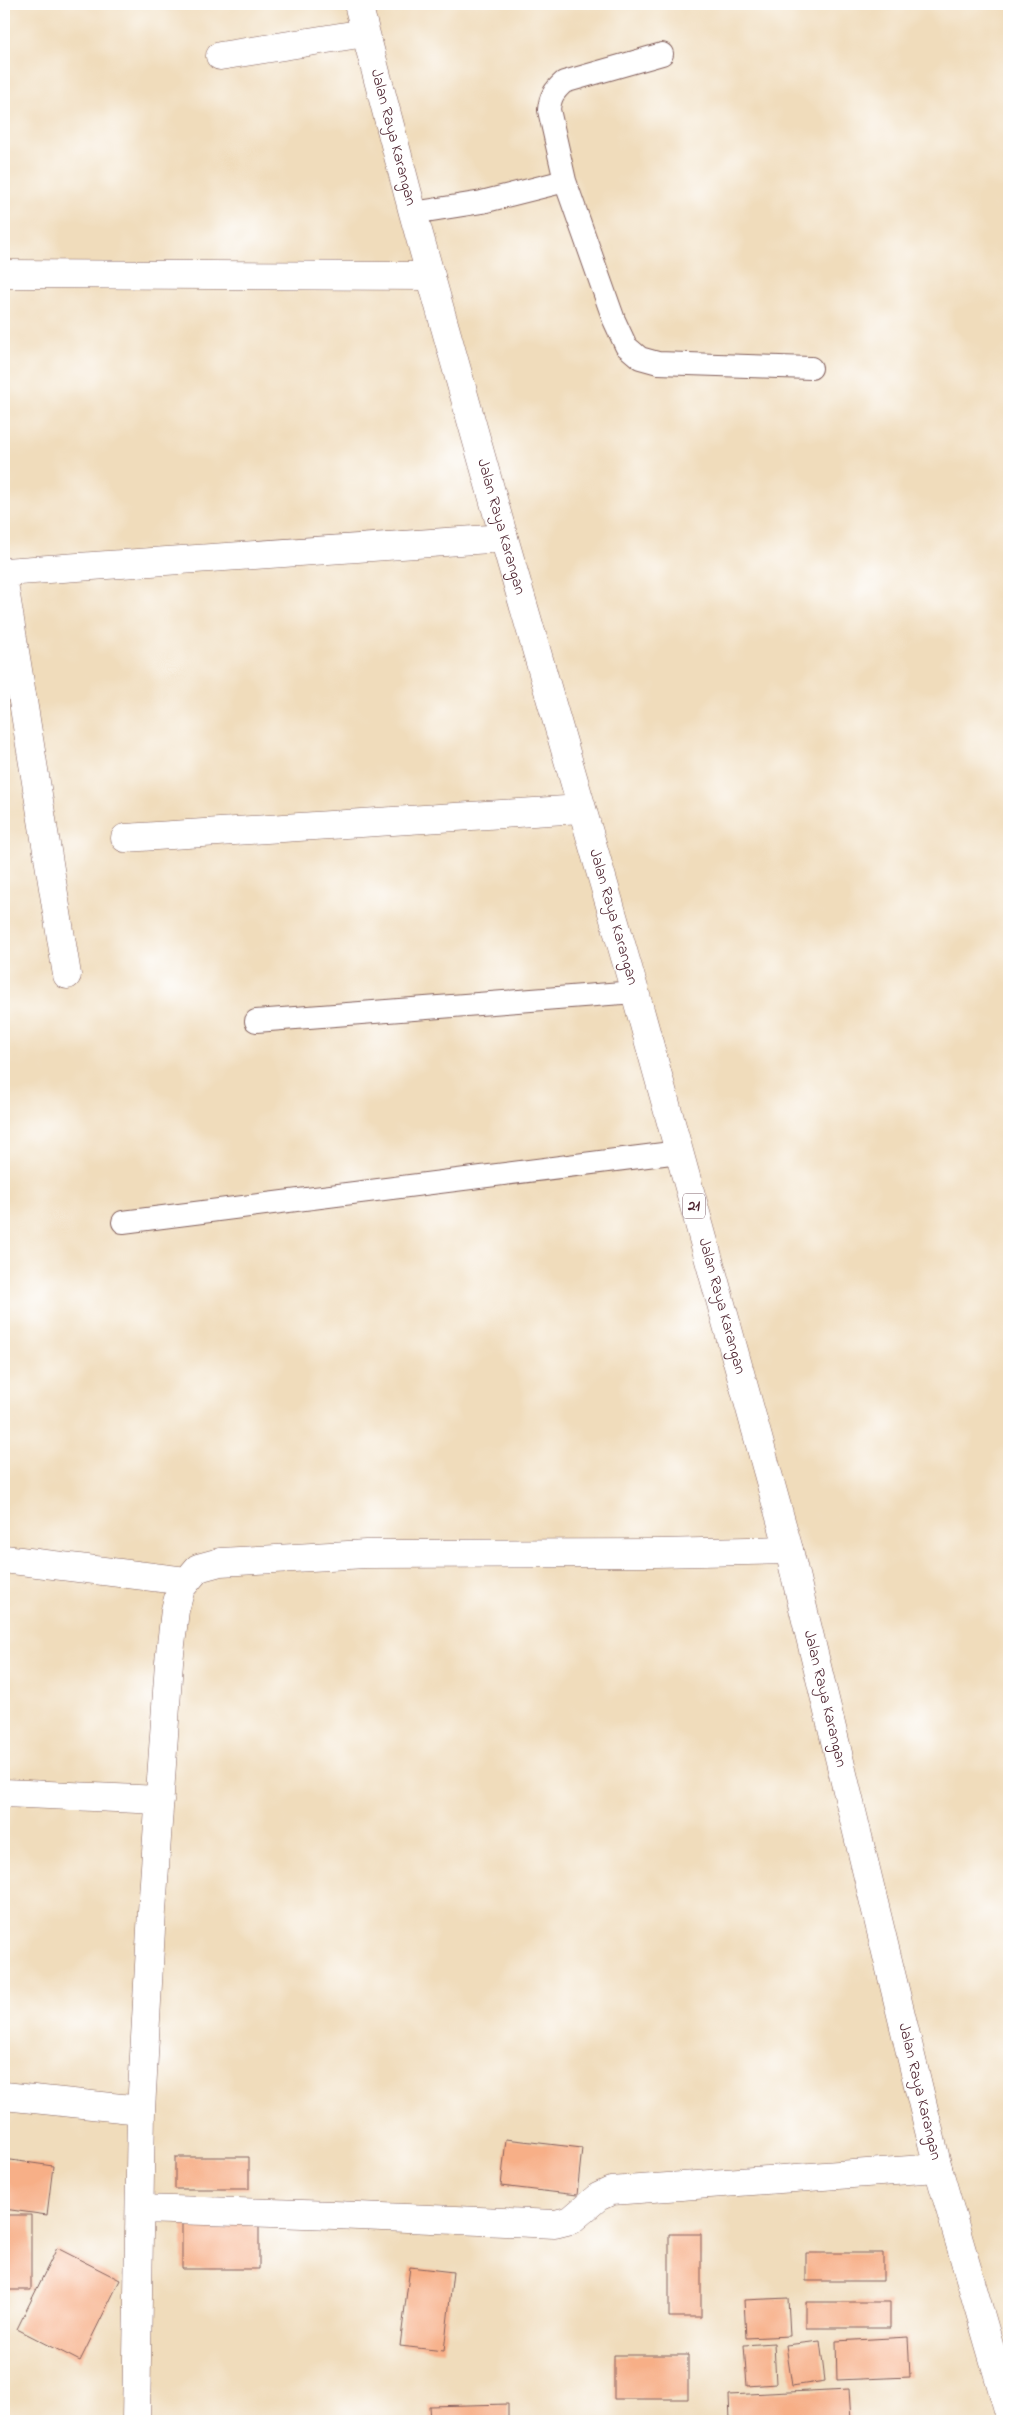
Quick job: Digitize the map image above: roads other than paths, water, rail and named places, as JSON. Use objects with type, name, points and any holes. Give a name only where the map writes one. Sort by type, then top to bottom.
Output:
[{"type":"main road","name":"Jalan Raya Karangan","points":[[358,4],[413,213],[504,538],[635,992],[789,1550],[938,2168],[1009,2414]]},
{"type":"main road","points":[[220,56],[366,32]]},
{"type":"main road","points":[[4,274],[431,276]]},
{"type":"main road","points":[[4,572],[504,538]]},
{"type":"main road","points":[[4,583],[67,975]]},
{"type":"main road","points":[[125,838],[581,808]]},
{"type":"main road","points":[[136,2421],[142,2110],[160,1800],[175,1610],[181,1588],[186,1581],[198,1568],[220,1562],[366,1554],[789,1550]]},
{"type":"main road","points":[[4,1559],[186,1581]]},
{"type":"main road","points":[[4,1793],[160,1800]]},
{"type":"main road","points":[[4,2096],[142,2110]]},
{"type":"main road","points":[[140,2209],[334,2214],[555,2224],[572,2220],[598,2197],[612,2191],[938,2168]]},
{"type":"lane","points":[[662,54],[564,82],[555,90],[550,100],[550,110],[565,180],[614,320],[626,346],[640,358],[658,363],[811,368]]},
{"type":"lane","points":[[413,213],[482,202],[565,180]]},
{"type":"lane","points":[[256,1021],[635,992]]},
{"type":"lane","points":[[123,1222],[679,1152]]}]
